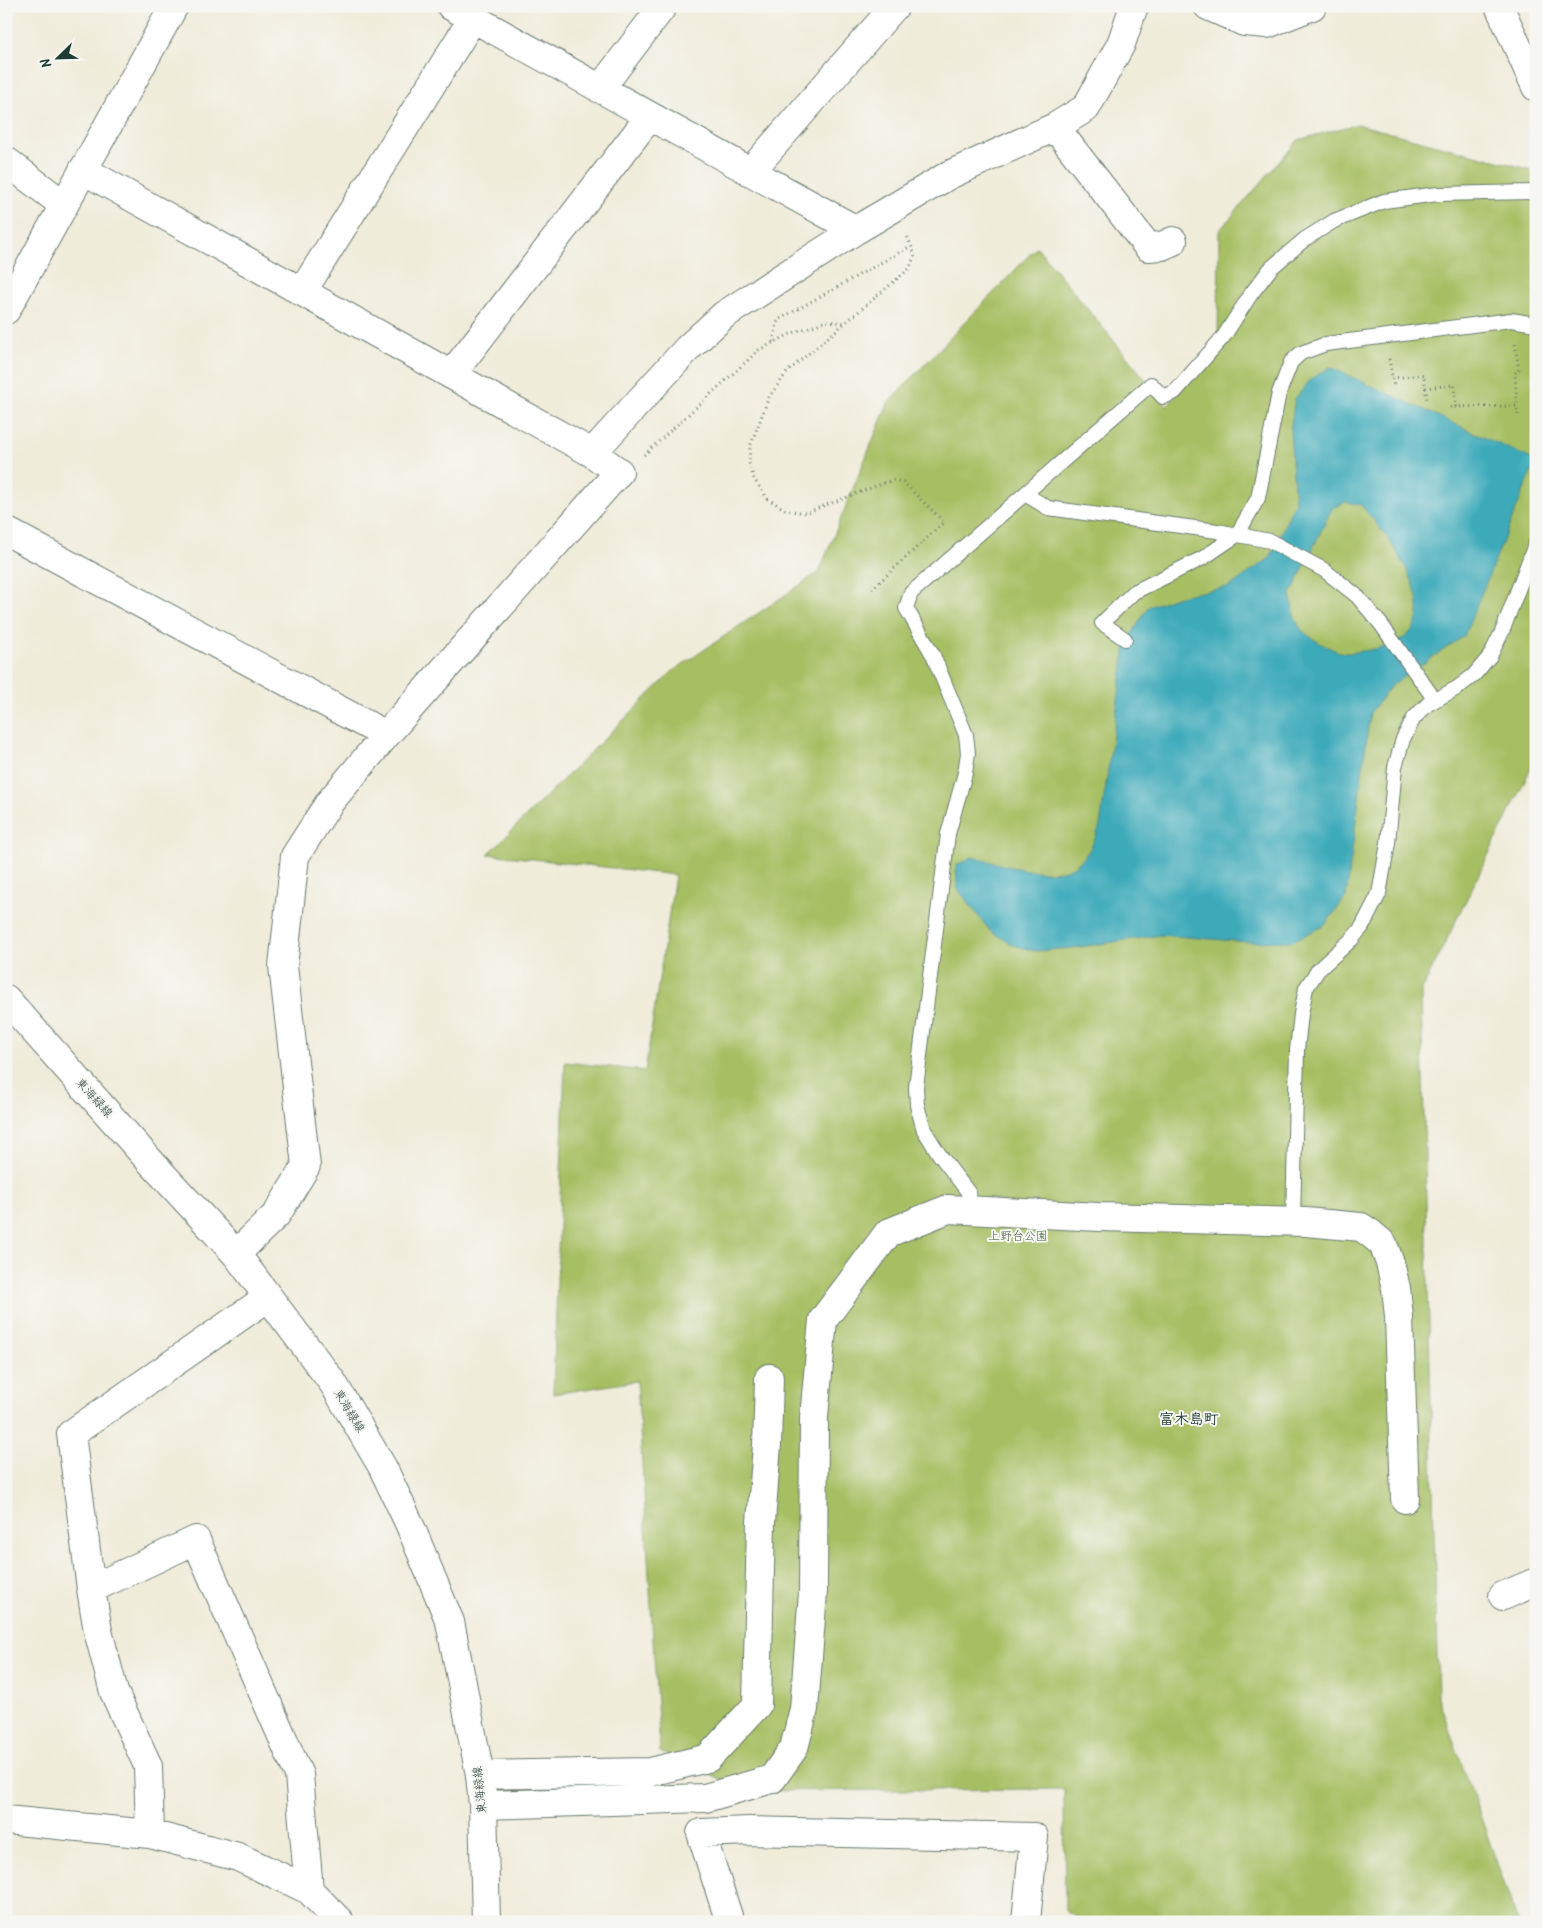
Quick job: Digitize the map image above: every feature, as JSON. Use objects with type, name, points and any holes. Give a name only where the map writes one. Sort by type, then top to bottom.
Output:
[{"type":"street","points":[[6,310],[174,6]]},
{"type":"street","points":[[600,89],[664,6]]},
{"type":"street","points":[[750,172],[895,6]]},
{"type":"street","points":[[592,453],[688,348],[724,315],[856,230],[949,175],[1055,127],[1086,108],[1121,44],[1134,6]]},
{"type":"street","points":[[1208,6],[1244,22],[1267,24],[1312,6]]},
{"type":"street","points":[[1499,6],[1536,87]]},
{"type":"street","points":[[302,292],[460,10],[856,230]]},
{"type":"street","points":[[451,374],[650,116]]},
{"type":"street","points":[[1055,127],[1148,247],[1162,246],[1173,241]]},
{"type":"street","points":[[6,161],[64,205]]},
{"type":"street","points":[[83,170],[592,453],[619,472],[386,735],[329,803],[295,856],[283,966],[306,1166],[277,1214],[236,1254]]},
{"type":"street","points":[[6,531],[386,735]]},
{"type":"street","name":"東海緑線","points":[[6,999],[149,1160],[236,1254],[267,1298],[333,1383],[383,1468],[409,1523],[450,1622],[480,1775],[483,1805],[486,1922]]},
{"type":"street","points":[[483,1805],[705,1798],[772,1779],[794,1748],[804,1709],[813,1592],[814,1417],[823,1320],[888,1233],[948,1208],[1099,1218],[1293,1222],[1361,1227],[1383,1244],[1396,1288],[1399,1318],[1405,1499]]},
{"type":"street","points":[[150,1834],[148,1766],[114,1692],[98,1631],[71,1434],[267,1298]]},
{"type":"street","points":[[480,1775],[650,1772],[708,1758],[757,1705],[761,1522],[767,1445],[769,1378]]},
{"type":"street","points":[[91,1588],[196,1540],[300,1775],[309,1890]]},
{"type":"street","points":[[1503,1596],[1536,1582]]},
{"type":"street","points":[[6,1820],[150,1834],[238,1857],[309,1890],[334,1920]]},
{"type":"street","points":[[730,1922],[701,1833],[749,1831],[1034,1837],[1026,1922]]},
{"type":"lane","points":[[971,1210],[968,1192],[939,1154],[924,1130],[916,1105],[916,1087],[948,834],[965,773],[968,753],[966,735],[933,655],[906,608],[910,593],[1151,384],[1163,397],[1175,392],[1224,336],[1250,294],[1271,268],[1305,239],[1334,221],[1384,201],[1438,194],[1536,192]]},
{"type":"lane","points":[[1125,639],[1102,623],[1134,592],[1203,558],[1237,535],[1258,498],[1279,393],[1290,362],[1301,353],[1326,344],[1511,320],[1536,324]]},
{"type":"lane","points":[[1025,494],[1048,508],[1237,535],[1270,542],[1324,570],[1346,586],[1380,623],[1432,694]]},
{"type":"lane","points":[[1432,694],[1457,688],[1474,675],[1490,656],[1502,632],[1536,542]]},
{"type":"lane","points":[[1293,1222],[1297,1050],[1300,1014],[1306,988],[1318,970],[1352,940],[1362,927],[1378,894],[1388,842],[1395,767],[1403,739],[1414,718],[1428,704],[1432,694]]},
{"type":"path","points":[[872,589],[944,522],[903,482],[892,480],[805,513],[786,510],[768,499],[754,479],[749,463],[750,447],[769,397],[788,371],[908,269],[915,254],[894,208]]},
{"type":"path","points":[[772,343],[778,320],[911,246]]},
{"type":"path","points":[[1511,320],[1519,370],[1515,374],[1518,415]]},
{"type":"path","points":[[619,472],[634,464],[759,350],[792,333],[827,321],[845,323]]},
{"type":"path","points":[[1392,378],[1424,375],[1427,400]]},
{"type":"path","points":[[1425,388],[1454,385],[1456,407]]},
{"type":"path","points":[[1450,407],[1518,406]]},
{"type":"green space","name":"上野台公園","points":[[1357,124],[1536,171],[1536,758],[1421,992],[1438,1697],[1518,1922],[1084,1922],[1065,1911],[1064,1789],[748,1791],[660,1752],[637,1381],[553,1394],[565,1062],[645,1071],[675,875],[488,854],[673,671],[819,572],[888,403],[1037,247],[1167,406],[1218,348],[1219,231],[1298,140]]},
{"type":"water","points":[[1330,367],[1536,461],[1464,636],[1392,685],[1370,713],[1346,897],[1324,926],[1292,941],[1248,942],[1161,935],[1073,948],[1036,951],[1013,945],[990,931],[957,888],[956,866],[972,857],[1025,870],[1054,872],[1066,870],[1076,865],[1084,857],[1091,847],[1100,826],[1126,644],[1148,607],[1179,596],[1229,587],[1270,558],[1295,502],[1290,431],[1295,399],[1311,379]],"holes":[[[1346,502],[1361,505],[1388,539],[1405,566],[1416,593],[1418,617],[1409,634],[1393,644],[1344,653],[1319,642],[1302,630],[1294,614],[1291,594],[1332,508]]]},
{"type":"district","name":"富木島町","points":[[1189,1420]]}]
